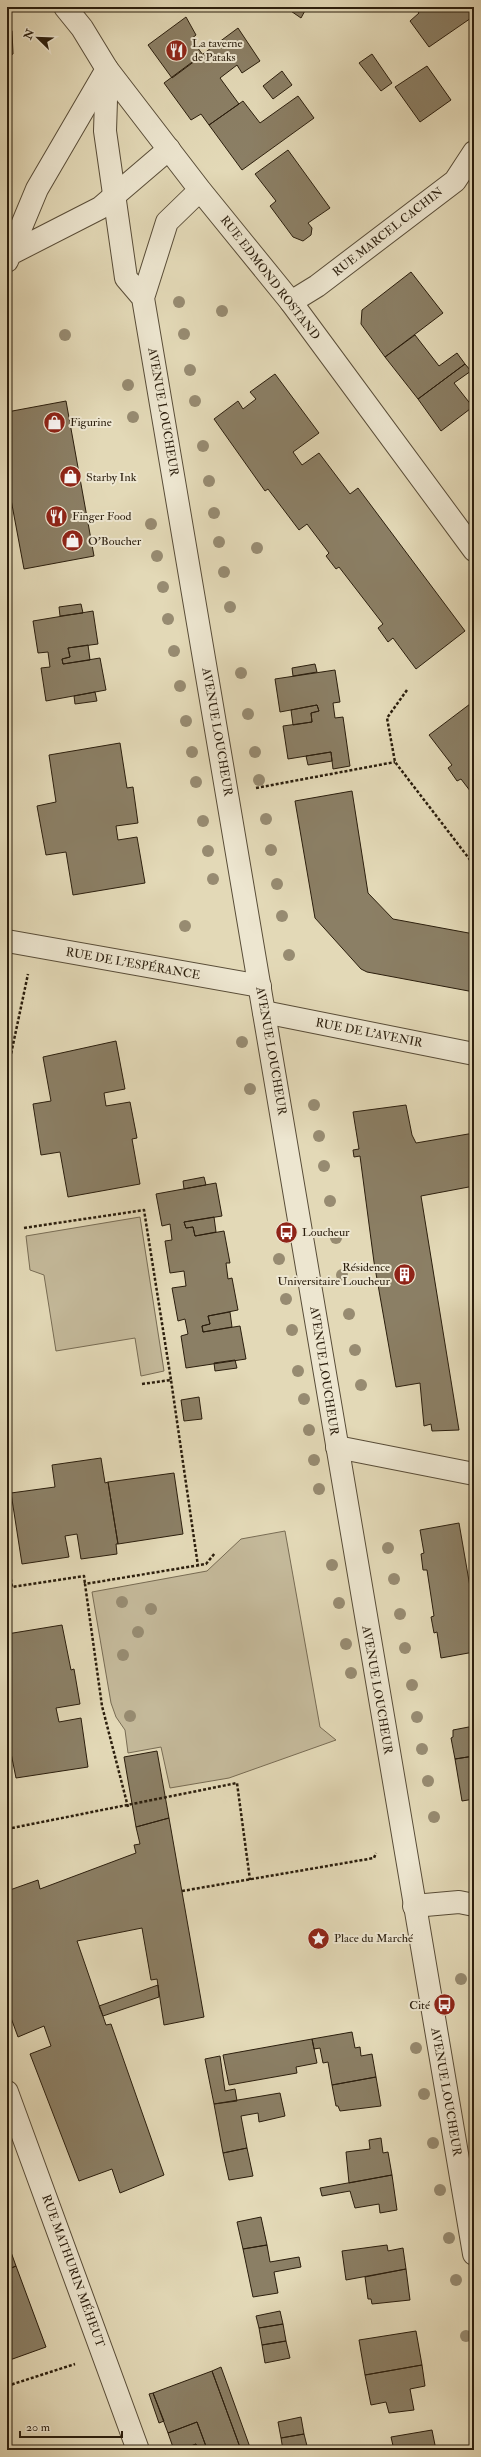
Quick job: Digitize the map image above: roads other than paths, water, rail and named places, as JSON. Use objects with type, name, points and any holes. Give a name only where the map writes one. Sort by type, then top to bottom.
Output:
[{"type":"street","name":"RUE EDMOND ROSTAND","points":[[65,7],[82,28],[108,68],[168,149],[292,302],[474,550]]},
{"type":"street","points":[[108,68],[105,131],[126,278],[143,298]]},
{"type":"street","points":[[9,258],[37,189],[108,68]]},
{"type":"street","points":[[9,258],[100,208],[168,149]]},
{"type":"street","name":"RUE MARCEL CACHIN","points":[[292,302],[317,286],[455,181],[474,152]]},
{"type":"street","name":"AVENUE LOUCHEUR","points":[[200,190],[167,222],[143,298],[260,986],[401,1832],[474,2254]]},
{"type":"street","name":"RUE DE L'ESPÉRANCE","points":[[7,941],[260,986]]},
{"type":"street","name":"RUE DE L'AVENIR","points":[[264,1012],[474,1054]]},
{"type":"street","points":[[337,1447],[474,1474]]},
{"type":"street","points":[[414,1906],[459,1902],[474,1905]]},
{"type":"street","name":"RUE MATHURIN MÉHEUT","points":[[7,2092],[138,2450]]},
{"type":"place","name":"La taverne de Pataks","points":[[176,50]]},
{"type":"place","name":"Figurine","points":[[54,422]]},
{"type":"place","name":"Starby Ink","points":[[70,477]]},
{"type":"place","name":"Finger Food","points":[[57,516]]},
{"type":"place","name":"O'Boucher","points":[[73,541]]},
{"type":"place","name":"Loucheur","points":[[287,1232]]},
{"type":"place","name":"Résidence Universitaire Loucheur","points":[[405,1274]]},
{"type":"place","name":"Place du Marché","points":[[319,1938]]},
{"type":"place","name":"Cité","points":[[445,2005]]}]
